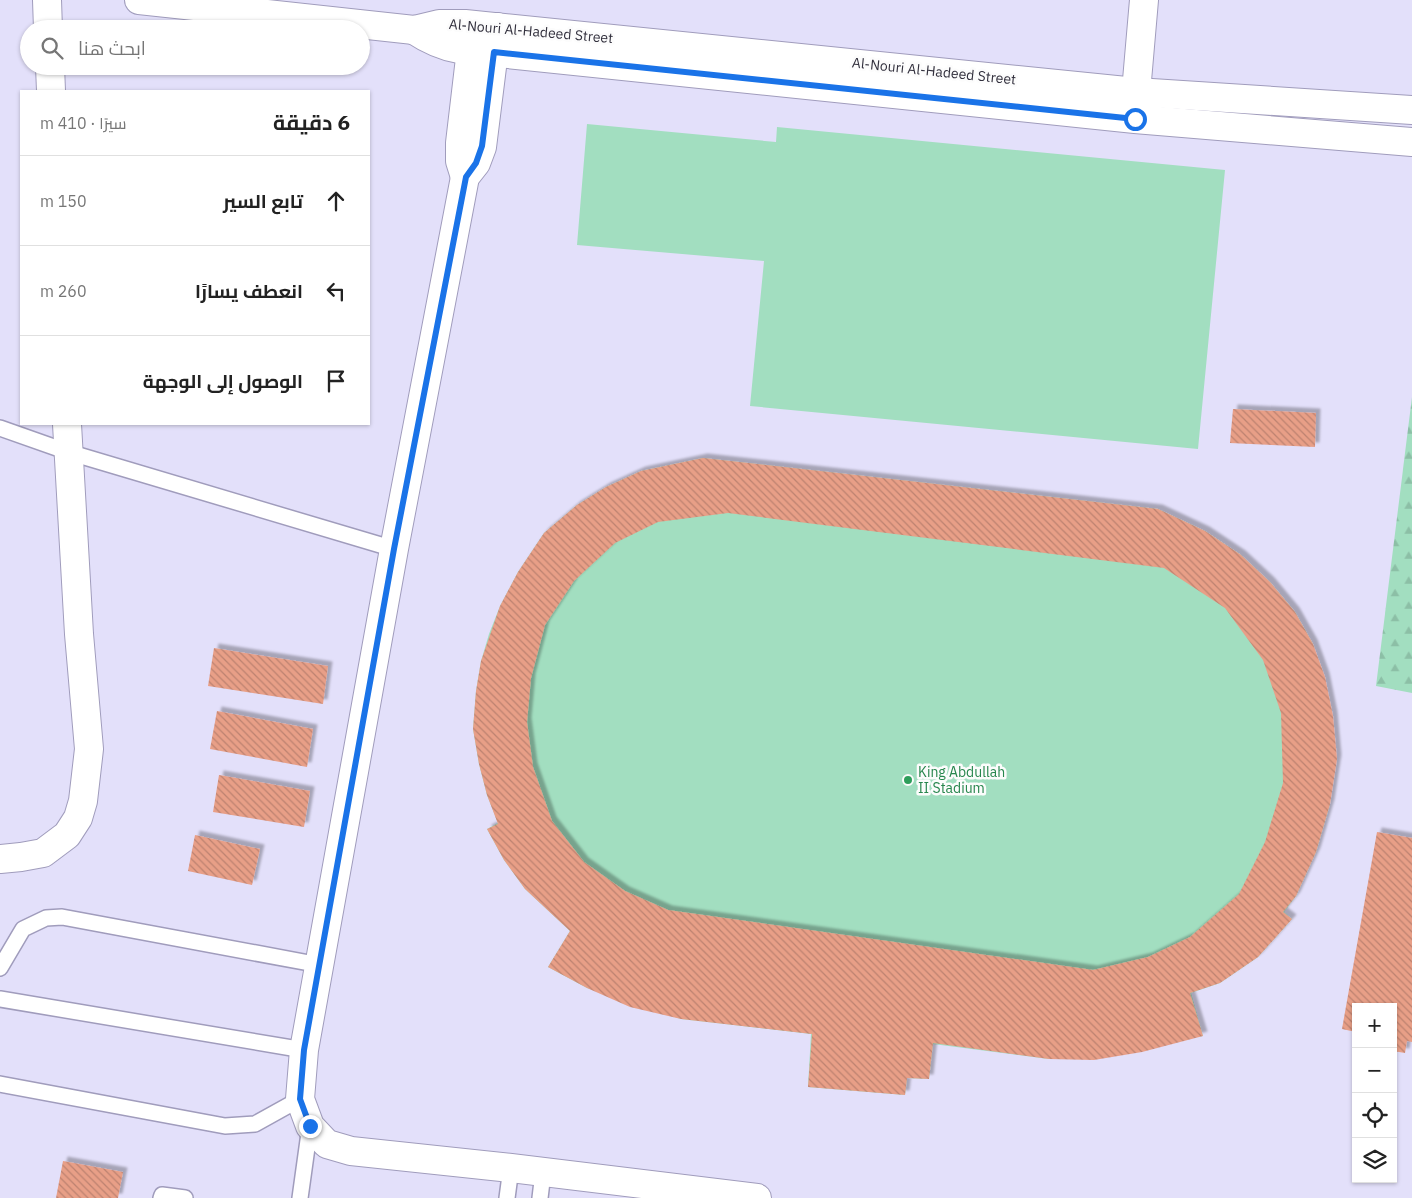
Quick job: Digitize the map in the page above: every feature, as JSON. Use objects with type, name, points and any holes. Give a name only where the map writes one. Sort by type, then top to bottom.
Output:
[{"type":"street","points":[[47,0],[48,20]]},
{"type":"street","name":"Al-Nouri Al-Hadeed Street","points":[[139,0],[322,20]]},
{"type":"street","points":[[1136,92],[1144,0]]},
{"type":"street","name":"Al-Nouri Al-Hadeed Street","points":[[370,25],[414,30],[447,47],[484,38],[1136,92],[1412,110]]},
{"type":"street","points":[[484,38],[460,143],[460,161],[466,177],[394,549],[304,1050],[300,1099],[310,1126],[327,1144],[351,1151],[511,1168],[541,1185],[757,1198]]},
{"type":"street","name":"Al-Nouri Al-Hadeed Street","points":[[484,38],[1135,119],[1412,142]]},
{"type":"street","points":[[50,75],[51,90]]},
{"type":"street","points":[[0,859],[42,853],[67,835],[78,818],[83,801],[89,749],[79,634],[67,425]]},
{"type":"lane","points":[[0,428],[68,452],[394,549]]},
{"type":"lane","points":[[0,968],[23,929],[46,918],[62,917],[320,965]]},
{"type":"lane","points":[[0,999],[304,1050]]},
{"type":"lane","points":[[0,1084],[225,1126],[255,1124],[300,1099]]},
{"type":"lane","points":[[300,1198],[310,1126]]},
{"type":"lane","points":[[507,1198],[511,1168]]},
{"type":"lane","points":[[162,1198],[162,1194],[185,1198]]},
{"type":"shaded area","points":[[0,0],[1412,0],[1412,1198],[0,1198]]},
{"type":"green space","points":[[587,124],[776,142],[777,127],[1225,170],[1198,449],[750,406],[764,261],[577,245]]},
{"type":"green space","points":[[1412,397],[1412,693],[1376,686]]},
{"type":"green space","name":"King Abdullah II Stadium","points":[[703,458],[1158,509],[1205,531],[1241,555],[1270,582],[1295,612],[1313,644],[1330,804],[1316,852],[1296,896],[1284,912],[1292,919],[1258,957],[1220,983],[1191,993],[1203,1036],[1049,1059],[933,1044],[929,1079],[907,1078],[905,1095],[808,1087],[811,1034],[681,1019],[587,988],[548,967],[570,931],[525,889],[504,860],[487,829],[498,823],[487,795],[473,729],[481,661],[489,634],[500,606],[518,572],[544,533],[577,505],[606,487],[641,471]]},
{"type":"building","points":[[1233,409],[1316,413],[1315,447],[1230,443]]},
{"type":"building","points":[[703,458],[1158,509],[1205,531],[1241,555],[1270,582],[1295,612],[1313,644],[1325,677],[1333,716],[1337,759],[1330,804],[1316,852],[1296,896],[1283,912],[1292,919],[1258,957],[1220,983],[1190,993],[1203,1036],[1142,1052],[1094,1060],[1049,1059],[933,1043],[929,1079],[907,1078],[905,1095],[808,1087],[812,1034],[681,1019],[630,1007],[587,988],[548,967],[570,931],[525,889],[504,860],[487,829],[498,824],[487,795],[473,729],[481,661],[500,606],[518,572],[544,533],[577,505],[606,487],[641,471]],"holes":[[[728,513],[1164,568],[1225,608],[1263,660],[1281,713],[1283,783],[1265,842],[1239,894],[1190,937],[1148,957],[1093,970],[668,910],[625,891],[584,862],[552,821],[533,767],[527,722],[531,678],[545,625],[574,581],[615,543],[658,522]]]},
{"type":"building","points":[[214,648],[328,666],[323,704],[208,686]]},
{"type":"building","points":[[217,711],[313,729],[307,767],[210,749]]},
{"type":"building","points":[[219,775],[310,791],[304,827],[213,812]]},
{"type":"building","points":[[1377,832],[1412,838],[1412,1042],[1407,1041],[1405,1053],[1397,1052],[1397,1003],[1352,1003],[1352,1031],[1342,1029]]},
{"type":"building","points":[[195,835],[260,849],[252,885],[188,871]]},
{"type":"building","points":[[63,1161],[123,1172],[118,1198],[56,1198]]},
{"type":"place","name":"King Abdullah II Stadium","points":[[908,780]]},
{"type":"route","points":[[310,1126],[300,1099],[304,1050],[394,549],[466,177],[476,163],[482,146],[494,52],[1135,119]]}]
